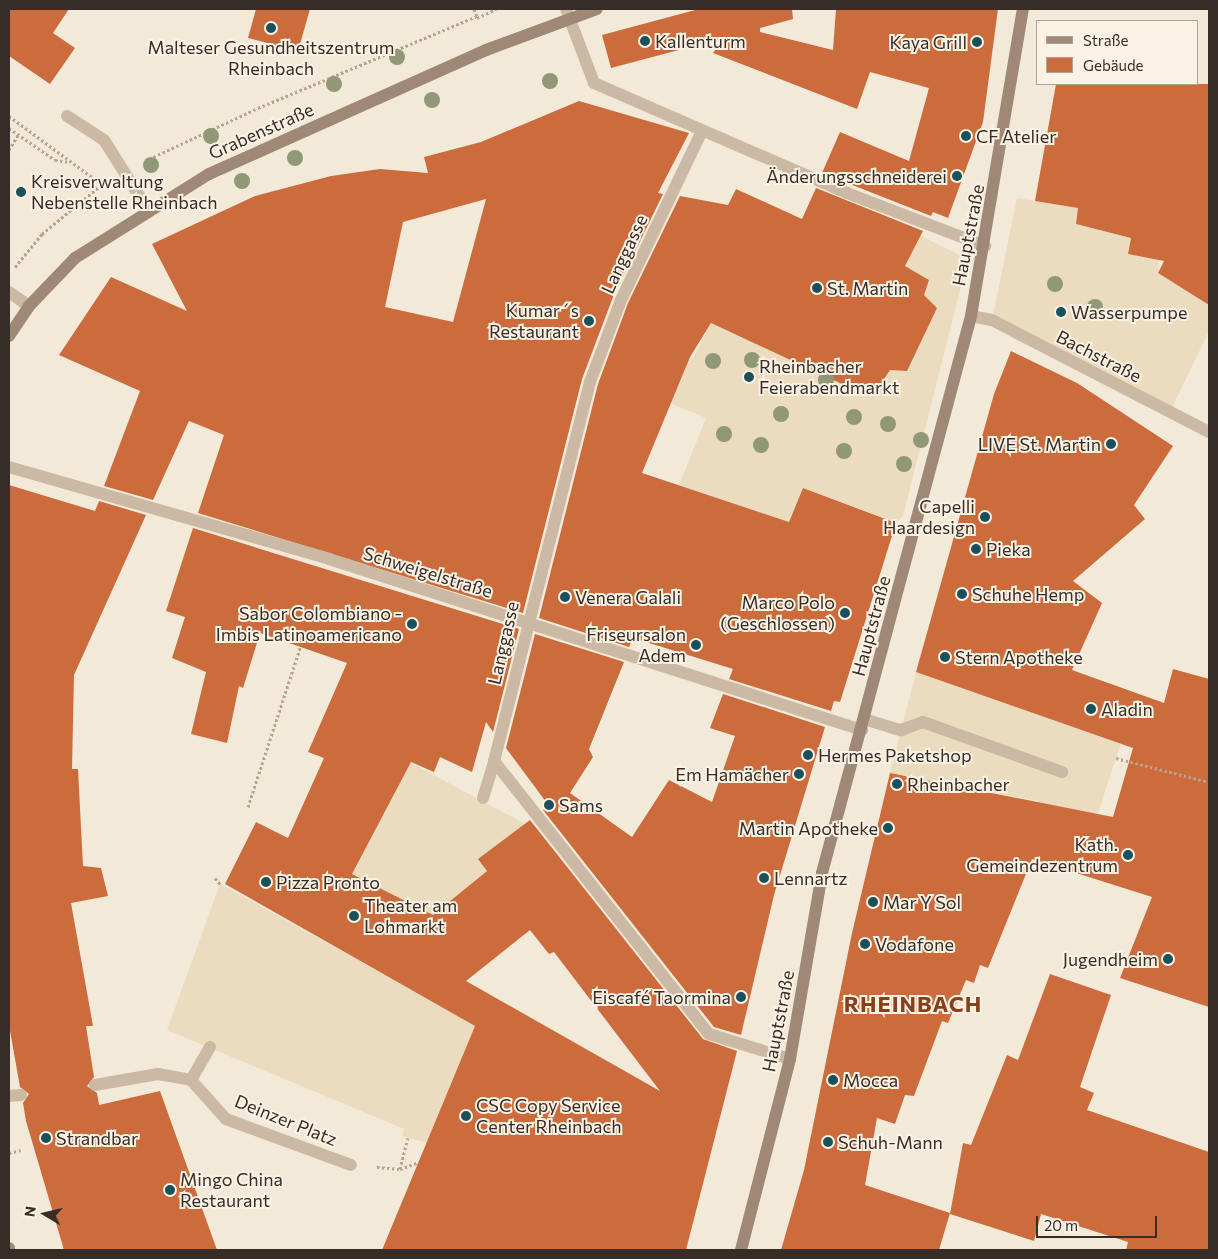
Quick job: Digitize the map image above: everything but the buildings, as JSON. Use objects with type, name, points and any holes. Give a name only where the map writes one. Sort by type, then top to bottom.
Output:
[{"type":"main road","name":"Grabenstraße","points":[[9,336],[29,306],[75,258],[148,210],[209,174],[567,13],[597,9]]},
{"type":"main road","name":"Hauptstraße","points":[[741,1250],[790,1059],[822,873],[971,316],[1023,9]]},
{"type":"street","points":[[567,13],[594,83],[702,131],[984,246]]},
{"type":"street","points":[[67,116],[104,140],[122,172],[148,210]]},
{"type":"street","name":"Langgasse","points":[[483,798],[494,761],[526,621],[590,382],[621,300],[702,131]]},
{"type":"street","points":[[9,292],[29,306]]},
{"type":"street","name":"Bachstraße","points":[[971,316],[992,320],[1209,432]]},
{"type":"street","name":"Schweigelstraße","points":[[9,467],[526,621],[863,724],[901,730],[923,722],[1062,772]]},
{"type":"street","points":[[494,761],[709,1034],[790,1059]]},
{"type":"street","points":[[95,1085],[158,1074],[192,1080],[210,1047]]},
{"type":"street","name":"Deinzer Platz","points":[[192,1080],[226,1119],[351,1165]]},
{"type":"path","points":[[474,9],[477,16]]},
{"type":"path","points":[[9,275],[42,234],[100,186],[122,172],[258,108],[496,9]]},
{"type":"path","points":[[9,116],[62,152],[67,162]]},
{"type":"path","points":[[9,128],[55,160],[67,162],[100,186]]},
{"type":"path","points":[[9,150],[18,135]]},
{"type":"path","points":[[248,807],[301,645]]},
{"type":"path","points":[[1116,758],[1209,782]]},
{"type":"path","points":[[215,878],[220,884]]},
{"type":"path","points":[[408,1138],[400,1169],[419,1162]]},
{"type":"path","points":[[9,1153],[22,1150]]},
{"type":"shaded area","points":[[1017,198],[1078,208],[1076,224],[1131,238],[1128,254],[1159,260],[1158,273],[1209,305],[1209,331],[1170,412],[992,320]]},
{"type":"shaded area","name":"Rheinbacher Feierabendmarkt","points":[[921,236],[968,259],[903,516],[896,523],[803,488],[789,522],[679,485],[706,418],[658,398],[679,352],[693,358],[711,323],[855,390],[857,386],[875,393],[929,280],[905,266]]},
{"type":"shaded area","points":[[916,672],[1121,743],[1098,813],[1037,813],[1038,801],[890,773]]},
{"type":"shaded area","points":[[404,759],[525,824],[478,859],[487,871],[450,902],[440,919],[351,873]]},
{"type":"shaded area","points":[[220,884],[478,1026],[428,1143],[408,1138],[402,1135],[404,1129],[167,1030]]},
{"type":"place","name":"Malteser Gesundheitszentrum Rheinbach","points":[[271,28]]},
{"type":"place","name":"Kallenturm","points":[[645,41]]},
{"type":"place","name":"Kaya Grill","points":[[977,42]]},
{"type":"place","name":"CF Atelier","points":[[966,136]]},
{"type":"place","name":"Änderungsschneiderei","points":[[957,176]]},
{"type":"place","name":"Kreisverwaltung Nebenstelle Rheinbach","points":[[21,192]]},
{"type":"place","name":"St. Martin","points":[[817,288]]},
{"type":"place","name":"Wasserpumpe","points":[[1061,312]]},
{"type":"place","name":"Kumar´s Restaurant","points":[[589,321]]},
{"type":"place","name":"Rheinbacher Feierabendmarkt","points":[[749,377]]},
{"type":"place","name":"LIVE St. Martin","points":[[1111,444]]},
{"type":"place","name":"Capelli Haardesign","points":[[985,517]]},
{"type":"place","name":"Pieka","points":[[976,549]]},
{"type":"place","name":"Schuhe Hemp","points":[[962,594]]},
{"type":"place","name":"Venera Galali","points":[[565,597]]},
{"type":"place","name":"Marco Polo (Geschlossen)","points":[[845,613]]},
{"type":"place","name":"Sabor Colombiano - Imbis Latinoamericano","points":[[412,624]]},
{"type":"place","name":"Friseursalon Adem","points":[[696,645]]},
{"type":"place","name":"Stern Apotheke","points":[[945,657]]},
{"type":"place","name":"Aladin","points":[[1091,709]]},
{"type":"place","name":"Hermes Paketshop","points":[[808,755]]},
{"type":"place","name":"Em Hamächer","points":[[799,774]]},
{"type":"place","name":"Rheinbacher","points":[[897,784]]},
{"type":"place","name":"Sams","points":[[549,805]]},
{"type":"place","name":"Martin Apotheke","points":[[888,828]]},
{"type":"place","name":"Kath. Gemeindezentrum","points":[[1128,855]]},
{"type":"place","name":"Lennartz","points":[[764,878]]},
{"type":"place","name":"Pizza Pronto","points":[[266,882]]},
{"type":"place","name":"Mar Y Sol","points":[[873,902]]},
{"type":"place","name":"Theater am Lohmarkt","points":[[354,916]]},
{"type":"place","name":"Vodafone","points":[[865,944]]},
{"type":"place","name":"Jugendheim","points":[[1168,959]]},
{"type":"place","name":"Eiscafé Taormina","points":[[741,997]]},
{"type":"place","name":"Mocca","points":[[833,1080]]},
{"type":"place","name":"CSC Copy Service Center Rheinbach","points":[[466,1116]]},
{"type":"place","name":"Strandbar","points":[[46,1138]]},
{"type":"place","name":"Schuh-Mann","points":[[828,1142]]},
{"type":"place","name":"Mingo China Restaurant","points":[[170,1190]]},
{"type":"district","name":"RHEINBACH","points":[[913,1004]]}]
